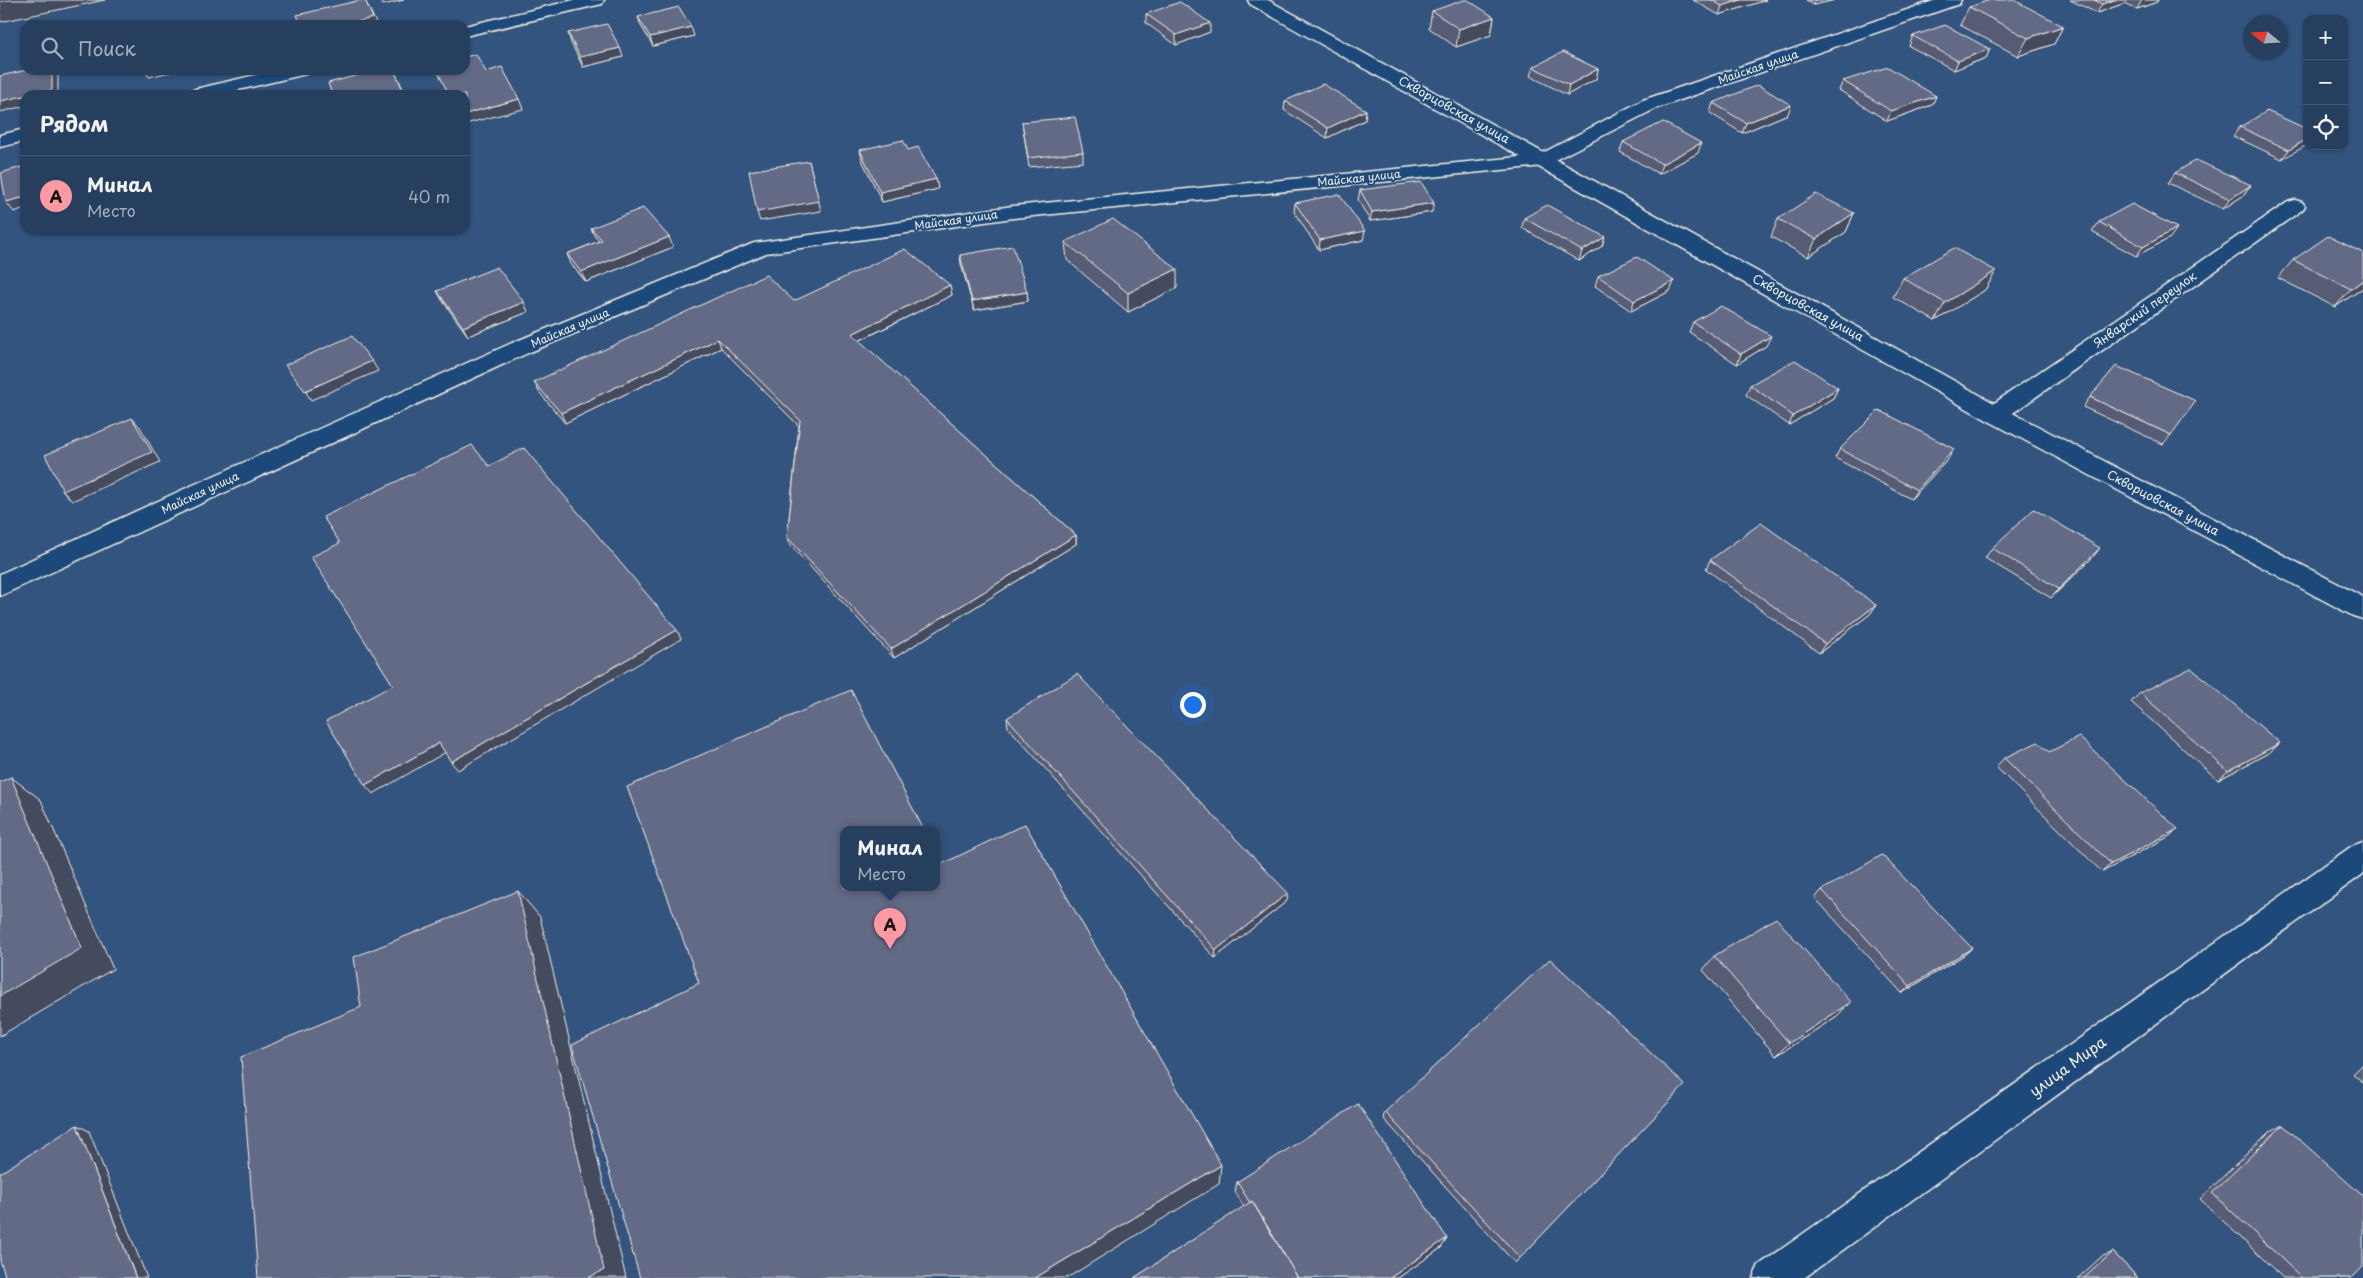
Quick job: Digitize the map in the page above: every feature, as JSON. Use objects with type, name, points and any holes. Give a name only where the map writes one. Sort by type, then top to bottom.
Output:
[{"type":"street","points":[[470,30],[596,0]]},
{"type":"street","name":"Скворцовская улица","points":[[1256,0],[1996,414],[2363,609]]},
{"type":"street","name":"Майская улица","points":[[0,586],[191,496],[520,348],[762,247],[1013,212],[1543,160],[1650,104],[1953,0]]},
{"type":"street","points":[[215,90],[279,75]]},
{"type":"street","points":[[0,141],[20,136]]},
{"type":"street","name":"Январский переулок","points":[[1996,414],[2295,206]]},
{"type":"street","name":"улица Мира","points":[[1772,1278],[2363,856]]},
{"type":"building","points":[[365,0],[373,18],[365,20],[299,20],[297,15]]},
{"type":"building","points":[[1468,0],[1494,17],[1459,29],[1432,11]]},
{"type":"building","points":[[1711,0],[1741,0],[1722,6]]},
{"type":"building","points":[[1990,0],[2014,0],[2063,26],[2028,38],[1969,7]]},
{"type":"building","points":[[2094,0],[2114,0],[2102,4]]},
{"type":"building","points":[[1180,2],[1210,23],[1176,35],[1146,14]]},
{"type":"building","points":[[679,7],[691,27],[650,37],[638,17]]},
{"type":"building","points":[[607,24],[620,48],[580,57],[568,33]]},
{"type":"building","points":[[1945,25],[1990,49],[1958,61],[1913,36]]},
{"type":"building","points":[[1563,52],[1598,69],[1569,85],[1533,67]]},
{"type":"building","points":[[476,54],[486,72],[502,67],[519,99],[470,113],[470,90],[447,90],[439,75],[470,75],[470,56]]},
{"type":"building","points":[[1888,67],[1936,96],[1891,111],[1843,81]]},
{"type":"building","points":[[20,72],[20,75],[52,75],[52,90],[20,90],[20,97],[0,101],[0,76]]},
{"type":"building","points":[[359,75],[396,75],[403,90],[330,90],[328,83]]},
{"type":"building","points":[[1323,84],[1366,110],[1328,128],[1285,101]]},
{"type":"building","points":[[1758,85],[1791,105],[1746,123],[1713,103]]},
{"type":"building","points":[[2267,111],[2303,127],[2303,141],[2289,150],[2240,127]]},
{"type":"building","points":[[1075,117],[1083,152],[1028,158],[1022,122]]},
{"type":"building","points":[[1663,122],[1701,143],[1662,164],[1623,142]]},
{"type":"building","points":[[903,140],[908,150],[918,147],[936,179],[880,192],[860,150]]},
{"type":"building","points":[[2196,160],[2251,185],[2230,199],[2175,173]]},
{"type":"building","points":[[809,161],[819,201],[757,212],[749,171]]},
{"type":"building","points":[[20,167],[20,198],[6,202],[1,173]]},
{"type":"building","points":[[1421,182],[1434,203],[1372,212],[1360,190]]},
{"type":"building","points":[[1339,194],[1365,231],[1320,240],[1295,203]]},
{"type":"building","points":[[1816,194],[1854,213],[1816,239],[1778,219]]},
{"type":"building","points":[[2132,204],[2177,228],[2143,247],[2099,222]]},
{"type":"building","points":[[1547,205],[1605,237],[1582,251],[1524,218]]},
{"type":"building","points":[[643,208],[669,237],[581,272],[567,254],[602,240],[591,228]]},
{"type":"building","points":[[1113,219],[1177,269],[1128,293],[1065,242]]},
{"type":"building","points":[[2328,236],[2363,253],[2363,280],[2351,289],[2293,260]]},
{"type":"building","points":[[1013,246],[1027,292],[972,301],[960,255]]},
{"type":"building","points":[[1954,248],[1996,271],[1945,303],[1903,278]]},
{"type":"building","points":[[905,249],[950,285],[852,334],[1076,535],[891,649],[787,537],[800,420],[718,339],[561,413],[534,382],[766,275],[794,301]]},
{"type":"building","points":[[1637,257],[1674,281],[1634,301],[1598,276]]},
{"type":"building","points":[[497,267],[524,302],[463,327],[437,291]]},
{"type":"building","points":[[1721,306],[1771,336],[1741,354],[1693,322]]},
{"type":"building","points":[[352,336],[372,361],[305,391],[285,365]]},
{"type":"building","points":[[1795,360],[1838,388],[1793,416],[1750,385]]},
{"type":"building","points":[[2116,366],[2196,401],[2171,435],[2090,397]]},
{"type":"building","points":[[1879,410],[1954,449],[1917,490],[1840,449]]},
{"type":"building","points":[[132,418],[152,452],[63,491],[45,455]]},
{"type":"building","points":[[472,445],[489,466],[524,448],[677,630],[451,762],[439,743],[365,785],[326,721],[393,685],[311,557],[340,543],[323,517]]},
{"type":"building","points":[[2034,509],[2100,548],[2059,589],[1992,548]]},
{"type":"building","points":[[1761,523],[1876,605],[1825,644],[1710,560]]},
{"type":"building","points":[[2191,668],[2280,743],[2228,771],[2140,693]]},
{"type":"building","points":[[1077,674],[1288,893],[1216,950],[1007,718]]},
{"type":"building","points":[[851,690],[922,826],[840,826],[840,891],[940,891],[940,861],[942,864],[1025,824],[1221,1165],[1035,1278],[640,1278],[572,1045],[699,983],[627,787]]},
{"type":"building","points":[[2079,737],[2178,829],[2111,864],[2004,758],[2038,742],[2049,752]]},
{"type":"building","points":[[11,777],[82,948],[0,996],[0,782]]},
{"type":"building","points":[[1882,855],[1972,948],[1910,986],[1822,890]]},
{"type":"building","points":[[518,891],[604,1270],[588,1278],[258,1278],[241,1057],[361,1007],[354,957]]},
{"type":"building","points":[[1776,918],[1851,1002],[1789,1043],[1714,956]]},
{"type":"building","points":[[1550,959],[1685,1085],[1520,1258],[1385,1112]]},
{"type":"building","points":[[1358,1104],[1447,1238],[1390,1278],[1298,1278],[1252,1201],[1250,1203],[1237,1182]]},
{"type":"building","points":[[77,1125],[136,1278],[6,1278],[0,1261],[0,1173]]},
{"type":"building","points":[[2283,1125],[2363,1196],[2363,1267],[2352,1278],[2302,1278],[2212,1193]]},
{"type":"building","points":[[1252,1201],[1298,1278],[1134,1278]]},
{"type":"building","points":[[2113,1252],[2138,1278],[2084,1278]]},
{"type":"place","name":"Минал","points":[[890,949]]}]
